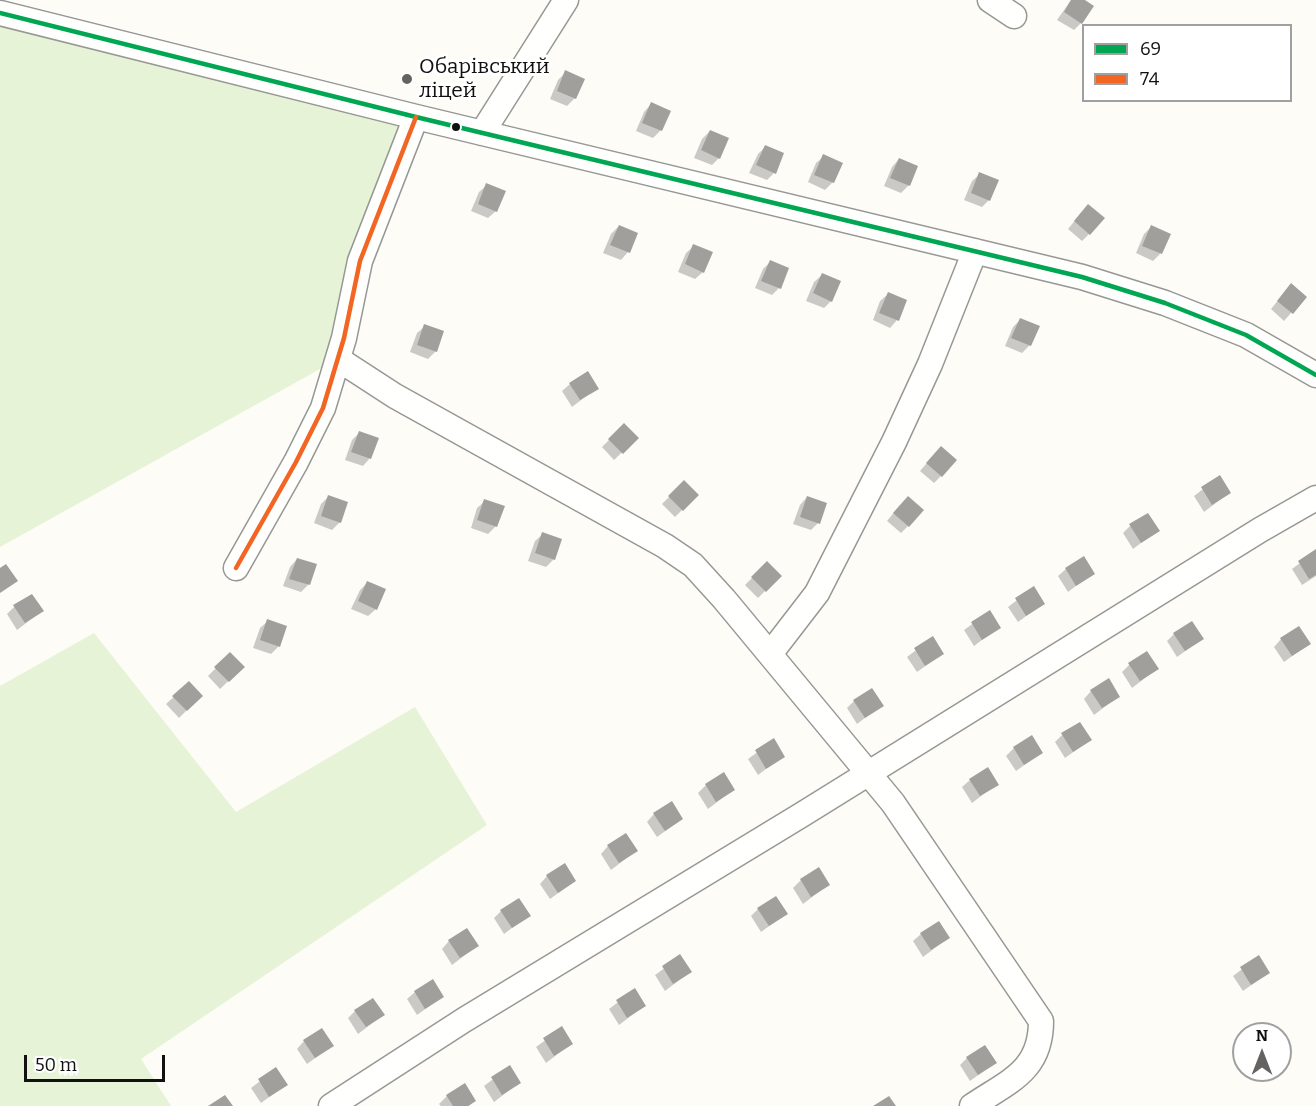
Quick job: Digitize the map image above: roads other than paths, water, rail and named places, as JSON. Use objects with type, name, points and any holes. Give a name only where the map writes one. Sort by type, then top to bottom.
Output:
[{"type":"street","points":[[482,134],[566,0]]},
{"type":"street","points":[[990,0],[1014,16]]},
{"type":"street","points":[[0,13],[482,134],[1082,277],[1165,303],[1246,335],[1316,375]]},
{"type":"street","points":[[236,568],[296,462],[323,408],[338,359],[360,261],[416,117]]},
{"type":"street","points":[[770,654],[817,593],[889,452],[930,363],[975,251]]},
{"type":"street","points":[[338,359],[395,396],[654,540],[693,565],[770,654],[893,803],[1041,1022],[1041,1042],[1029,1066],[972,1106]]},
{"type":"street","points":[[331,1106],[464,1020],[868,774],[1260,530],[1316,498]]},
{"type":"place","name":"Обарівський ліцей","points":[[407,79]]}]
